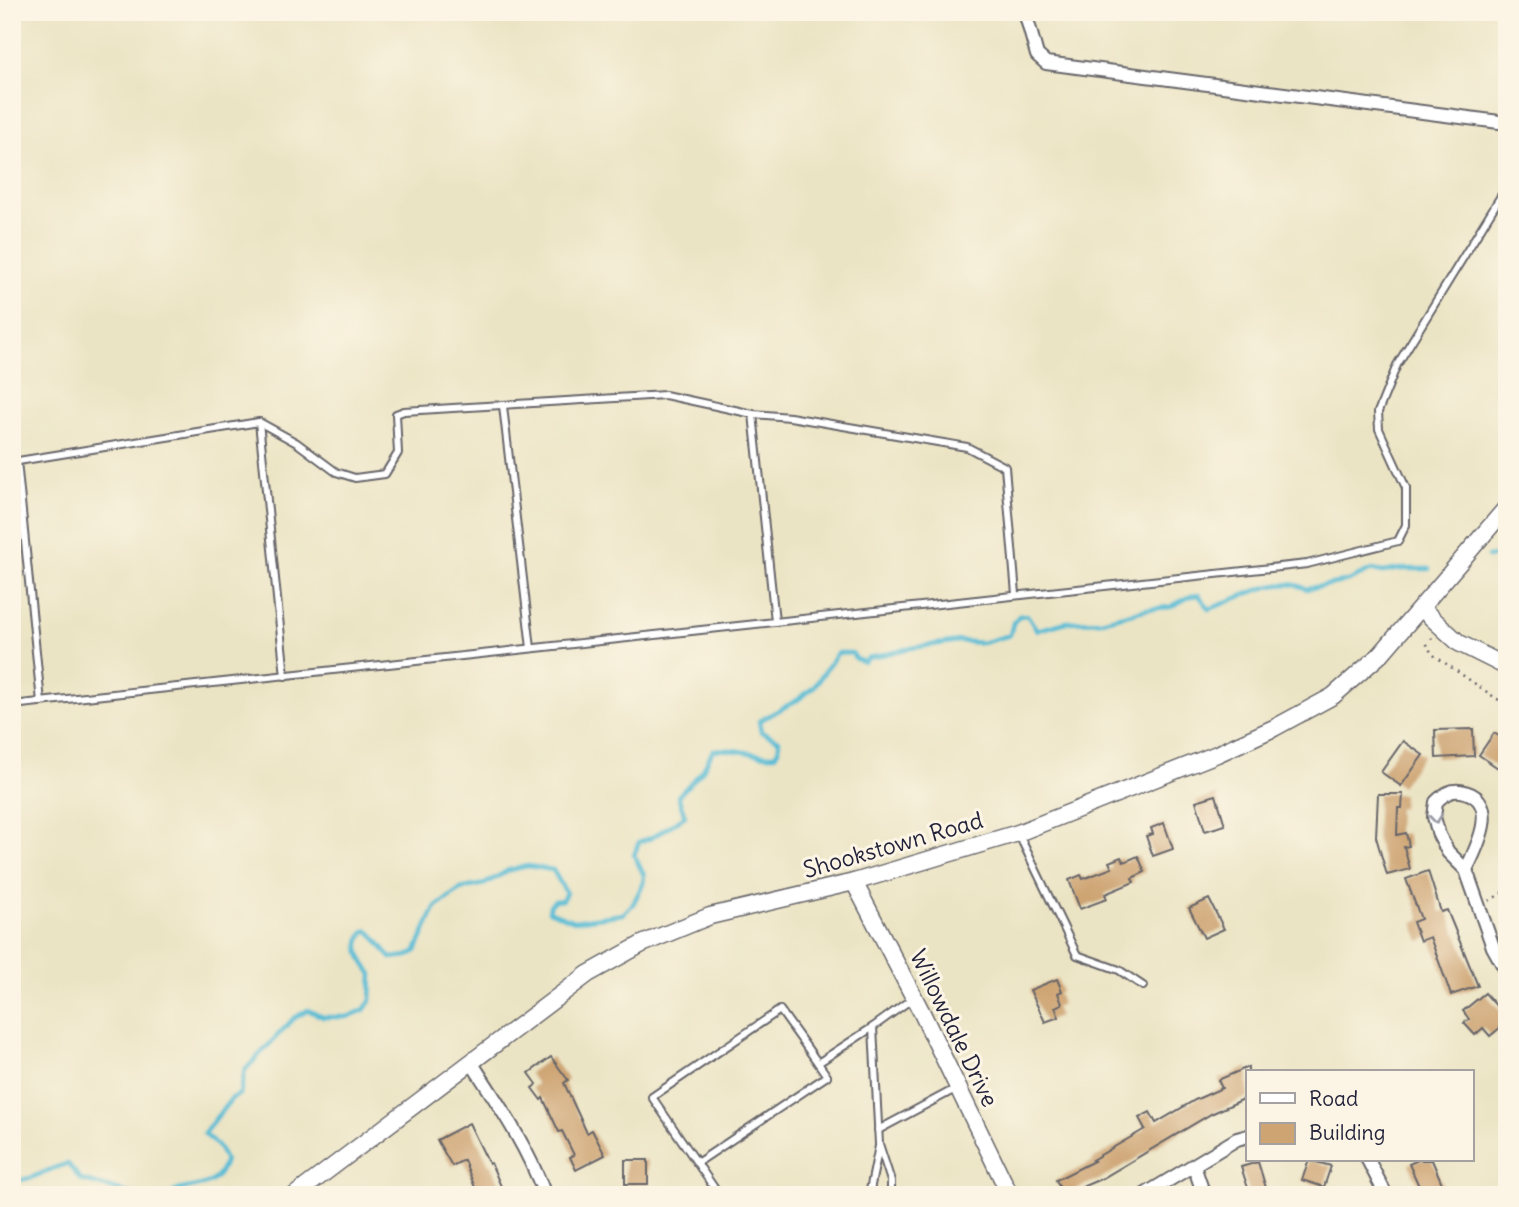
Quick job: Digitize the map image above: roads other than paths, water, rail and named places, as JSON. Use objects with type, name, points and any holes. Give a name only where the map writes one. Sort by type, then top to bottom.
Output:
[{"type":"street","points":[[1025,12],[1037,55],[1046,63],[1507,123]]},
{"type":"street","name":"Shookstown Road","points":[[295,1195],[588,974],[642,944],[710,916],[855,882],[1018,833],[1217,754],[1333,696],[1381,654],[1507,507]]},
{"type":"street","points":[[1421,608],[1459,643],[1507,667]]},
{"type":"street","points":[[1466,870],[1481,838],[1484,818],[1481,804],[1473,794],[1461,790],[1447,792],[1436,802],[1434,817],[1439,835],[1448,852],[1466,870],[1493,947],[1507,972]]},
{"type":"street","name":"Willowdale Drive","points":[[855,882],[1010,1195]]},
{"type":"street","points":[[471,1062],[513,1126],[545,1195]]},
{"type":"street","points":[[1144,1195],[1237,1139],[1246,1137]]},
{"type":"street","points":[[1369,1162],[1386,1195]]},
{"type":"street","points":[[1194,1167],[1204,1195]]},
{"type":"lane","points":[[12,705],[1307,564],[1398,541],[1406,525],[1406,488],[1379,429],[1378,412],[1397,365],[1507,186]]},
{"type":"lane","points":[[41,702],[14,462],[259,422],[297,443],[336,472],[355,478],[385,474],[398,453],[396,414],[404,411],[665,395],[753,414],[790,417],[967,447],[1005,467],[1016,594]]},
{"type":"lane","points":[[503,406],[531,648]]},
{"type":"lane","points":[[753,414],[775,621]]},
{"type":"lane","points":[[259,422],[285,676]]},
{"type":"lane","points":[[1018,833],[1077,955],[1119,970],[1143,986]]},
{"type":"lane","points":[[818,1063],[914,997]]},
{"type":"lane","points":[[697,1163],[827,1076],[780,1010],[652,1097],[697,1163],[719,1195]]},
{"type":"lane","points":[[873,1027],[879,1144],[891,1181],[891,1195]]},
{"type":"lane","points":[[878,1130],[958,1087]]},
{"type":"lane","points":[[869,1195],[879,1144]]},
{"type":"waterway","points":[[1488,557],[1507,555]]},
{"type":"waterway","points":[[169,1195],[208,1183],[221,1171],[225,1160],[218,1147],[204,1133],[232,1098],[240,1094],[245,1070],[293,1019],[308,1010],[323,1017],[347,1017],[364,1010],[371,1000],[372,974],[362,958],[359,946],[362,935],[367,930],[391,958],[408,956],[416,951],[435,908],[460,889],[485,884],[509,870],[528,866],[553,870],[566,893],[562,900],[554,901],[550,905],[549,911],[574,921],[623,914],[633,904],[643,884],[644,875],[634,855],[639,842],[651,838],[685,816],[678,796],[702,771],[713,750],[775,755],[779,740],[761,732],[759,721],[799,699],[814,687],[837,653],[852,653],[856,659],[864,662],[868,658],[911,648],[959,641],[982,643],[1010,635],[1013,623],[1019,616],[1027,615],[1037,630],[1067,622],[1101,621],[1148,609],[1170,607],[1191,596],[1199,595],[1209,609],[1271,586],[1296,585],[1306,589],[1348,581],[1372,570],[1383,572],[1429,569]]},
{"type":"waterway","points":[[12,1180],[27,1179],[68,1164],[81,1180],[135,1195]]}]
